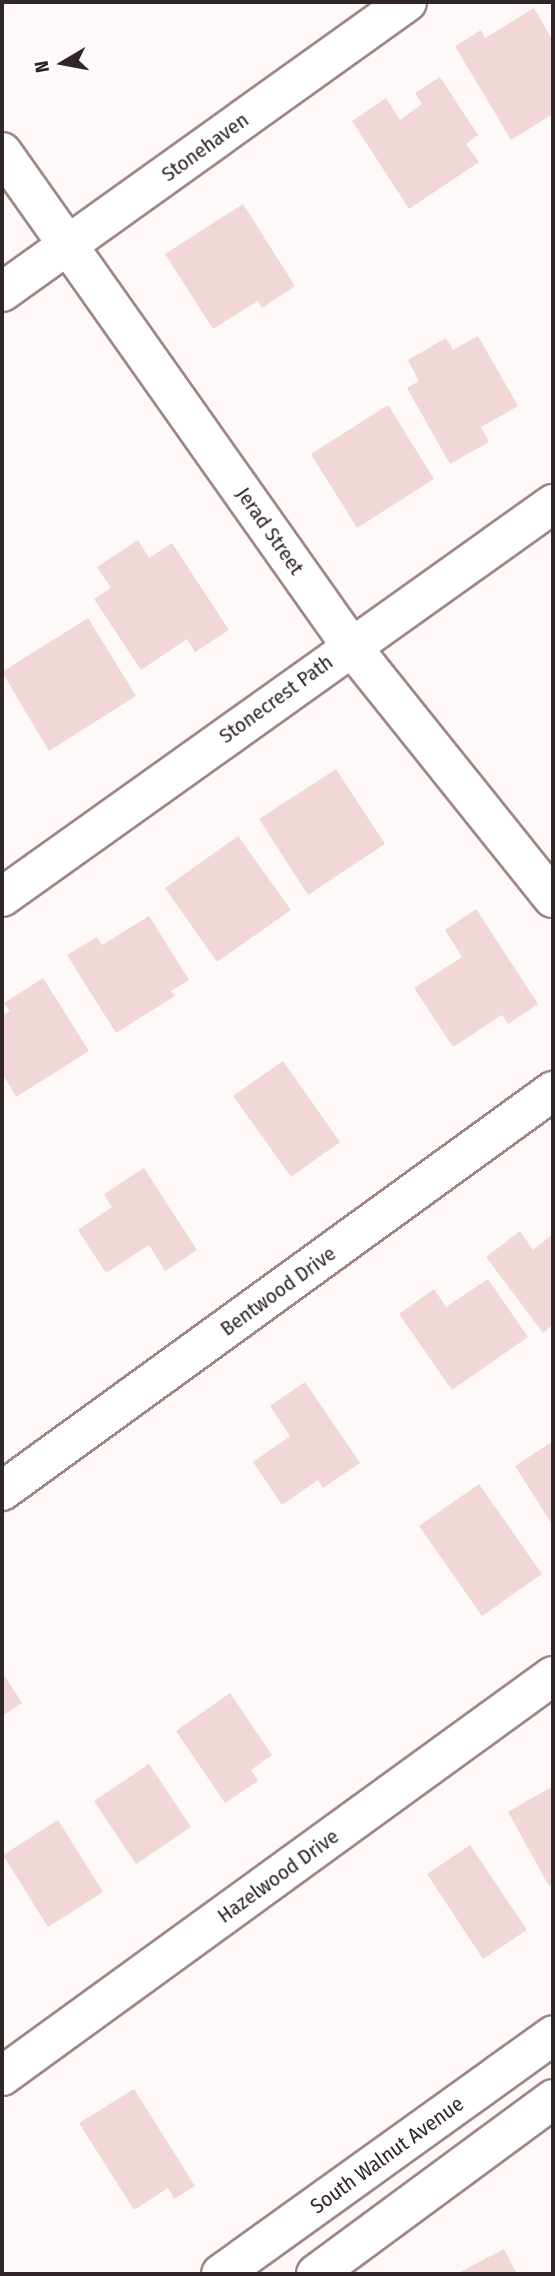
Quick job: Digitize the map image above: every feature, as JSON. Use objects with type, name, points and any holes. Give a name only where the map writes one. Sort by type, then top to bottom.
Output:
[{"type":"street","name":"Stonehaven","points":[[2,292],[407,2]]},
{"type":"street","name":"Jerad Street","points":[[2,152],[351,646],[553,898]]},
{"type":"street","name":"Stonecrest Path","points":[[2,897],[553,504]]},
{"type":"street","name":"Bentwood Drive","points":[[2,1491],[553,1091]]},
{"type":"street","name":"Hazelwood Drive","points":[[2,2076],[553,1676]]},
{"type":"street","name":"South Walnut Avenue","points":[[221,2274],[553,2035]]},
{"type":"street","points":[[316,2274],[553,2099]]},
{"type":"building","points":[[534,8],[553,41],[553,114],[511,140],[455,46],[481,30],[485,38]]},
{"type":"building","points":[[440,77],[478,135],[466,144],[479,162],[409,209],[352,121],[386,98],[400,120],[422,104],[415,93]]},
{"type":"building","points":[[243,204],[295,286],[262,308],[258,301],[213,329],[165,254]]},
{"type":"building","points":[[478,336],[518,406],[481,427],[489,442],[450,464],[407,388],[419,381],[408,360],[446,338],[453,350]]},
{"type":"building","points":[[388,405],[434,479],[357,528],[311,454]]},
{"type":"building","points":[[138,540],[149,558],[172,543],[229,630],[195,652],[187,639],[141,670],[94,599],[111,588],[97,567]]},
{"type":"building","points":[[88,618],[136,696],[49,751],[2,672]]},
{"type":"building","points":[[336,769],[385,844],[308,895],[259,819]]},
{"type":"building","points":[[238,836],[291,910],[217,962],[165,888]]},
{"type":"building","points":[[476,909],[538,1004],[508,1024],[502,1015],[453,1047],[414,988],[462,957],[445,930]]},
{"type":"building","points":[[149,916],[189,980],[171,991],[175,996],[116,1033],[67,955],[97,937],[102,945]]},
{"type":"building","points":[[43,978],[89,1051],[16,1097],[2,1073],[2,1016],[10,1011],[4,1003]]},
{"type":"building","points":[[283,1061],[340,1142],[291,1177],[233,1096]]},
{"type":"building","points":[[144,1168],[197,1250],[165,1271],[149,1245],[106,1273],[78,1230],[112,1207],[104,1194]]},
{"type":"building","points":[[520,1231],[533,1250],[553,1234],[553,1324],[543,1333],[486,1257]]},
{"type":"building","points":[[488,1279],[528,1337],[452,1390],[399,1314],[434,1289],[446,1307]]},
{"type":"building","points":[[305,1382],[360,1463],[323,1488],[318,1480],[282,1505],[253,1462],[290,1436],[270,1406]]},
{"type":"building","points":[[553,1441],[553,1526],[515,1466]]},
{"type":"building","points":[[479,1484],[542,1574],[482,1616],[419,1526]]},
{"type":"building","points":[[2,1672],[22,1703],[2,1716]]},
{"type":"building","points":[[230,1693],[272,1755],[251,1770],[258,1781],[225,1803],[176,1731]]},
{"type":"building","points":[[149,1764],[191,1827],[136,1864],[94,1801]]},
{"type":"building","points":[[553,1786],[553,1883],[549,1886],[508,1812]]},
{"type":"building","points":[[58,1820],[103,1892],[48,1927],[3,1855]]},
{"type":"building","points":[[470,1845],[527,1930],[483,1959],[427,1874]]},
{"type":"building","points":[[134,2089],[195,2186],[174,2199],[168,2188],[134,2210],[79,2123]]},
{"type":"building","points":[[504,2249],[517,2274],[456,2274]]}]
